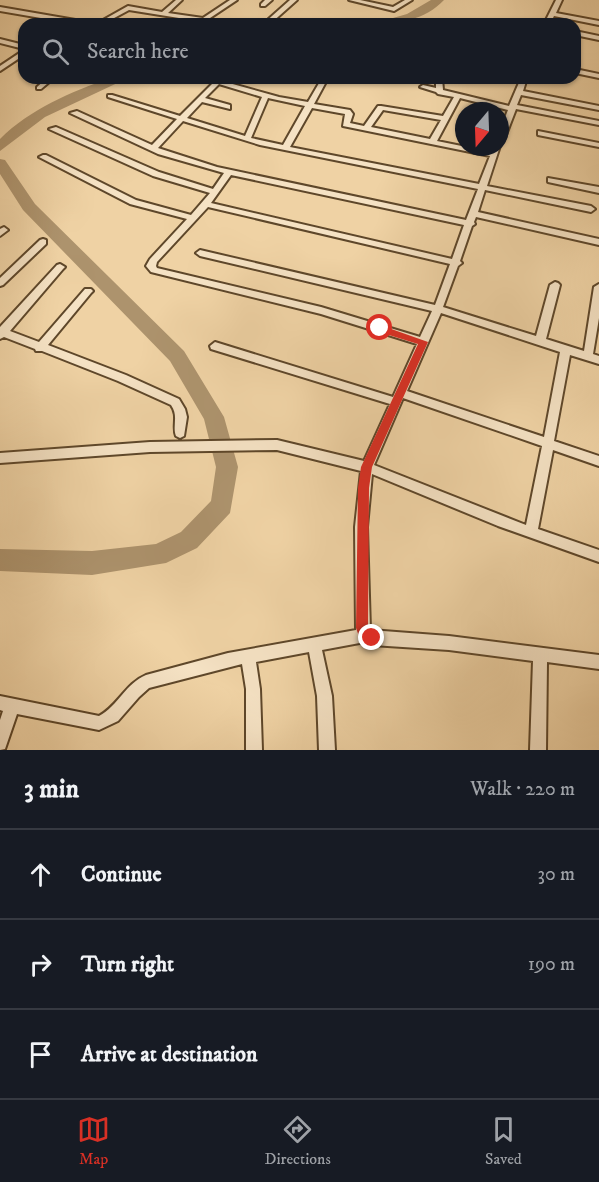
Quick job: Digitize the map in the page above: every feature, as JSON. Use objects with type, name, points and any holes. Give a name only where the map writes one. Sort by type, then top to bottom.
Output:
[{"type":"street","points":[[132,8],[141,0]]},
{"type":"street","points":[[164,13],[179,0]]},
{"type":"street","points":[[207,18],[234,0]]},
{"type":"street","points":[[263,6],[269,0]]},
{"type":"street","points":[[273,18],[294,0]]},
{"type":"street","points":[[352,0],[394,9],[410,0]]},
{"type":"street","points":[[550,18],[559,0]]},
{"type":"street","points":[[109,18],[122,10],[132,8],[185,18]]},
{"type":"street","points":[[0,9],[52,18]]},
{"type":"street","points":[[552,14],[573,18]]},
{"type":"street","points":[[581,20],[599,23]]},
{"type":"street","points":[[581,34],[599,38]]},
{"type":"street","points":[[0,41],[18,46]]},
{"type":"street","points":[[0,69],[18,56]]},
{"type":"street","points":[[581,72],[599,76]]},
{"type":"street","points":[[39,88],[44,84]]},
{"type":"street","points":[[153,148],[216,84]]},
{"type":"street","points":[[225,84],[266,96],[347,112],[349,114],[345,123],[455,144]]},
{"type":"street","points":[[286,147],[321,84]]},
{"type":"street","points":[[439,84],[440,93]]},
{"type":"street","points":[[509,115],[521,84]]},
{"type":"street","points":[[423,87],[457,98],[599,123]]},
{"type":"street","points":[[518,92],[599,108]]},
{"type":"street","points":[[110,96],[247,139],[591,209]]},
{"type":"street","points":[[247,139],[266,96]]},
{"type":"street","points":[[433,141],[457,98]]},
{"type":"street","points":[[200,99],[227,107]]},
{"type":"street","points":[[366,128],[381,108],[446,119]]},
{"type":"street","points":[[74,113],[153,148],[229,172],[599,242]]},
{"type":"street","points":[[53,129],[156,174],[215,192]]},
{"type":"street","points":[[541,133],[599,145]]},
{"type":"street","points":[[365,635],[362,628],[361,555],[363,488],[367,467],[457,263],[494,156]]},
{"type":"street","points":[[43,157],[133,202],[192,218]]},
{"type":"street","points":[[229,172],[206,204],[153,261],[151,266],[154,270],[321,311],[423,342]]},
{"type":"street","points":[[551,180],[599,190]]},
{"type":"street","points":[[206,204],[457,263]]},
{"type":"street","points":[[0,283],[44,242]]},
{"type":"street","points":[[200,253],[438,309],[594,358],[599,287]]},
{"type":"street","points":[[60,267],[1,333],[122,378],[175,402],[182,416],[180,433]]},
{"type":"street","points":[[540,341],[555,285]]},
{"type":"street","points":[[40,348],[88,291]]},
{"type":"street","points":[[215,346],[399,398],[599,461]]},
{"type":"street","points":[[531,532],[566,350]]},
{"type":"street","points":[[0,458],[150,447],[259,444],[297,449],[367,467],[531,532],[599,555]]},
{"type":"street","points":[[0,744],[6,704],[99,723],[115,714],[134,688],[146,681],[248,657],[365,635],[599,662]]},
{"type":"street","points":[[314,644],[322,674],[328,718],[327,750]]},
{"type":"street","points":[[538,750],[540,654]]},
{"type":"street","points":[[248,657],[253,689],[254,750]]},
{"type":"waterway","points":[[406,18],[439,0]]},
{"type":"waterway","points":[[0,147],[26,124],[56,105],[106,84]]},
{"type":"waterway","points":[[0,163],[29,207],[177,356],[214,417],[227,467],[222,506],[189,540],[158,555],[92,563],[0,560]]},
{"type":"route","points":[[372,638],[365,635],[362,628],[363,488],[367,467],[423,342],[380,328]]}]
